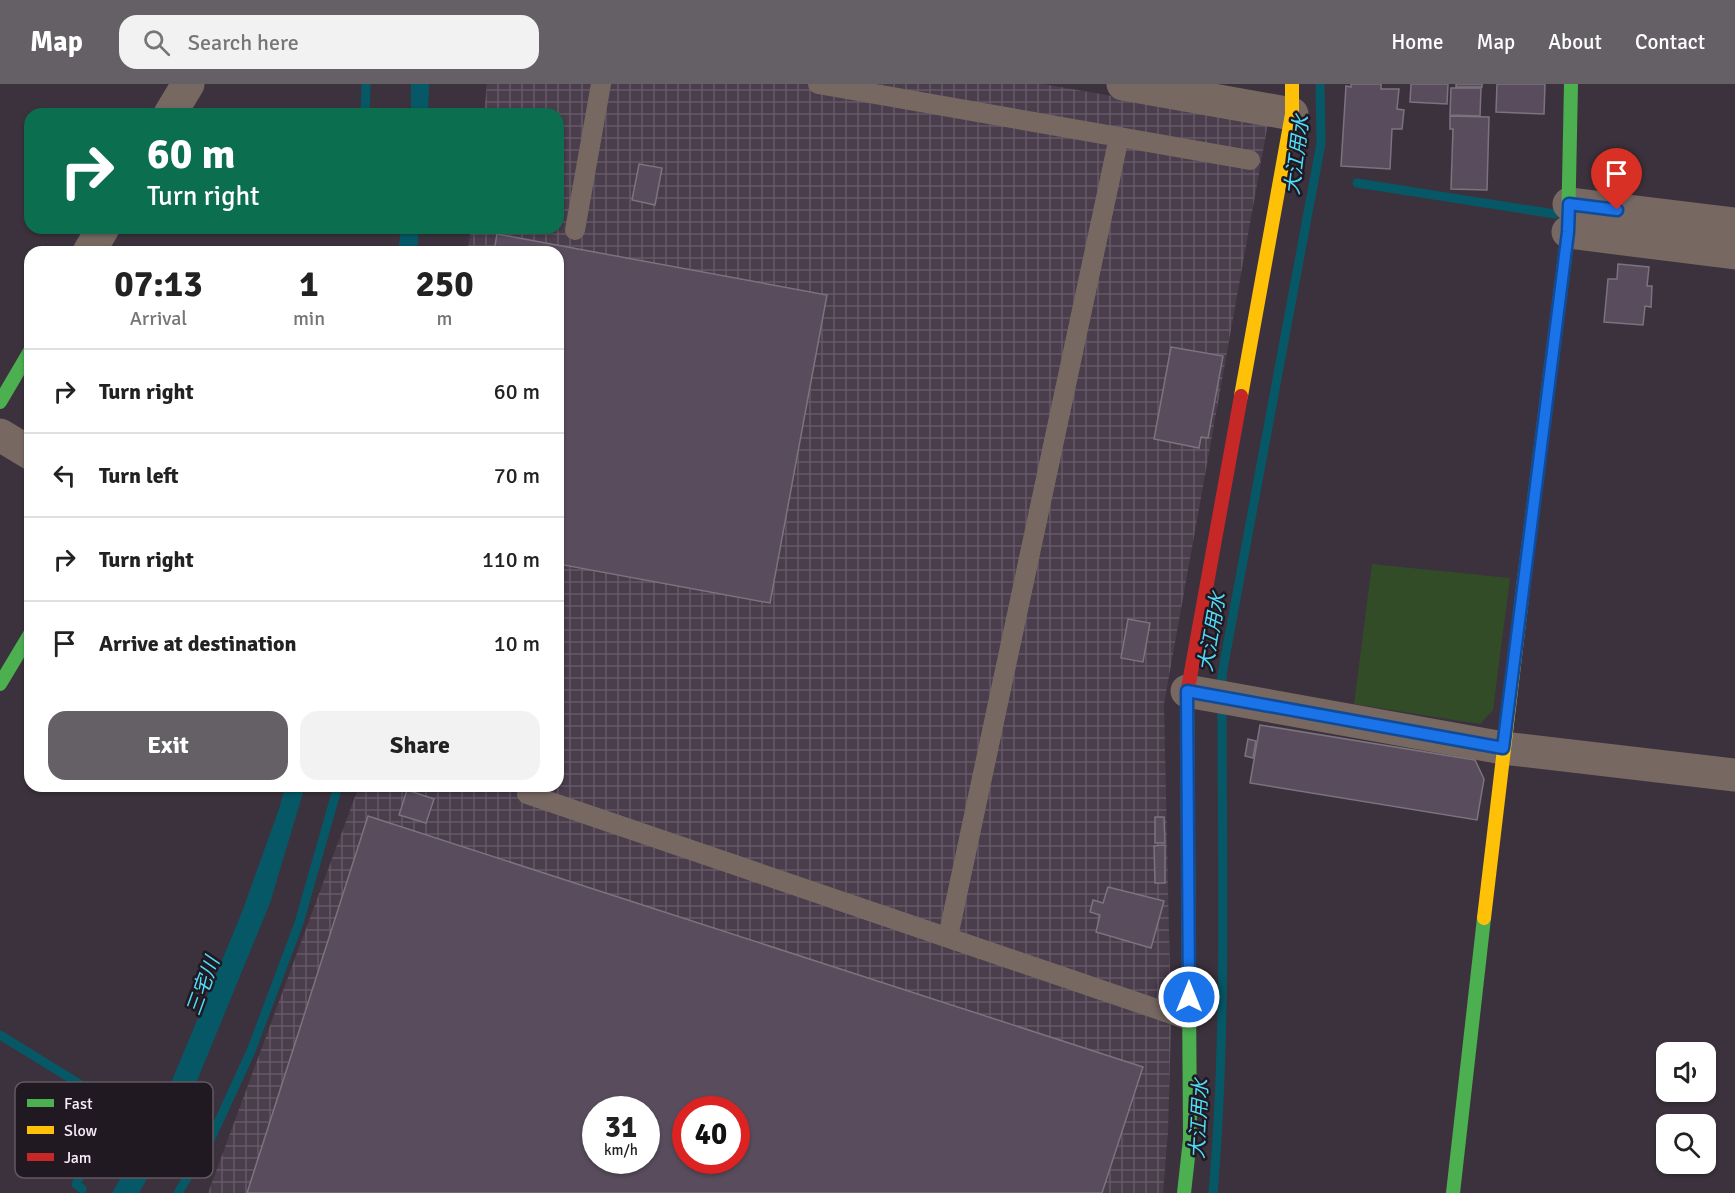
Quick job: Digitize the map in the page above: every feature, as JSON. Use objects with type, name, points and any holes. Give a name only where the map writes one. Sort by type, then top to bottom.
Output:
[{"type":"street","points":[[174,108],[188,84]]},
{"type":"street","points":[[1123,84],[1292,99],[1208,695],[1189,1020],[1190,1138],[1184,1193]]},
{"type":"street","points":[[1453,1193],[1503,748],[1569,218],[1571,84]]},
{"type":"street","points":[[1569,218],[1735,224]]},
{"type":"street","points":[[1569,218],[1735,253]]},
{"type":"street","points":[[0,402],[24,361]]},
{"type":"street","points":[[0,435],[24,449]]},
{"type":"street","points":[[0,684],[24,644]]},
{"type":"street","points":[[1208,695],[1503,748],[1735,775]]},
{"type":"lane","points":[[575,230],[601,84]]},
{"type":"lane","points":[[818,84],[1250,160]]},
{"type":"lane","points":[[948,937],[1119,137]]},
{"type":"lane","points":[[528,792],[527,794],[1189,1020]]},
{"type":"shaded area","points":[[487,84],[1043,84],[1268,123],[1164,704],[1171,1024],[1168,1132],[1163,1193],[208,1193],[357,792],[564,792],[564,246],[468,246],[470,234],[564,234],[564,108],[485,108]]},
{"type":"green space","points":[[1372,564],[1510,578],[1493,710],[1480,724],[1354,704]]},
{"type":"water","points":[[411,84],[429,84],[428,108],[411,108]]},
{"type":"water","points":[[400,234],[418,234],[418,246],[399,246]]},
{"type":"water","points":[[283,792],[303,792],[270,903],[197,1082],[171,1082],[242,912]]},
{"type":"water","points":[[121,1178],[147,1178],[139,1193],[112,1193]]},
{"type":"building","points":[[1351,84],[1381,84],[1381,89],[1399,89],[1397,109],[1404,110],[1402,129],[1392,129],[1390,169],[1341,166],[1346,86],[1351,87]]},
{"type":"building","points":[[1411,84],[1448,84],[1447,104],[1410,102]]},
{"type":"building","points":[[1456,84],[1482,84],[1482,87],[1456,87]]},
{"type":"building","points":[[1497,84],[1545,84],[1544,114],[1496,112]]},
{"type":"building","points":[[1451,88],[1481,88],[1480,116],[1450,115]]},
{"type":"building","points":[[1450,116],[1489,117],[1487,190],[1451,189],[1453,129],[1450,129]]},
{"type":"building","points":[[639,164],[662,168],[655,205],[632,200]]},
{"type":"building","points":[[497,234],[562,246],[495,246]]},
{"type":"building","points":[[564,246],[827,295],[770,603],[564,565]]},
{"type":"building","points":[[1618,264],[1649,267],[1647,286],[1652,286],[1651,307],[1645,306],[1643,325],[1604,322],[1608,279],[1617,279]]},
{"type":"building","points":[[1171,347],[1223,356],[1208,438],[1201,437],[1199,448],[1154,439]]},
{"type":"building","points":[[1128,619],[1150,623],[1143,662],[1121,658]]},
{"type":"building","points":[[1260,725],[1475,760],[1484,779],[1477,820],[1250,783]]},
{"type":"building","points":[[1248,739],[1256,741],[1253,758],[1245,756]]},
{"type":"building","points":[[406,792],[434,799],[426,823],[399,815]]},
{"type":"building","points":[[368,816],[1143,1067],[1102,1193],[247,1193]]},
{"type":"building","points":[[1155,817],[1164,817],[1165,843],[1155,843]]},
{"type":"building","points":[[1165,845],[1165,883],[1155,883],[1154,846]]},
{"type":"building","points":[[1108,887],[1164,901],[1151,948],[1096,932],[1100,915],[1090,912],[1093,900],[1103,903]]},
{"type":"waterway","points":[[365,108],[366,84]]},
{"type":"waterway","name":"大江用水","points":[[1222,690],[1222,674],[1321,143],[1320,84]]},
{"type":"waterway","points":[[1357,183],[1555,214]]},
{"type":"waterway","name":"大江用水","points":[[1213,1193],[1222,1010],[1222,704]]},
{"type":"waterway","points":[[213,1134],[251,1051],[299,923],[336,792]]},
{"type":"waterway","points":[[0,1035],[76,1082]]},
{"type":"waterway","points":[[79,1178],[76,1184],[82,1189]]},
{"type":"waterway","points":[[178,1193],[187,1178]]},
{"type":"traffic: fast","points":[[1524,580],[1568,232],[1571,84]]},
{"type":"traffic: fast","points":[[0,402],[24,361]]},
{"type":"traffic: fast","points":[[0,684],[24,644]]},
{"type":"traffic: fast","points":[[1184,1193],[1190,1139],[1187,694]]},
{"type":"traffic: fast","points":[[1453,1193],[1484,918]]},
{"type":"traffic: slow","points":[[1241,396],[1292,114],[1292,84]]},
{"type":"traffic: slow","points":[[1484,918],[1524,580]]},
{"type":"traffic: jam","points":[[1187,694],[1241,396]]},
{"type":"route","points":[[1189,997],[1187,691],[1503,748],[1568,232],[1569,204],[1617,210]]},
{"type":"water label","name":"三宅川","points":[[203,986]]}]
